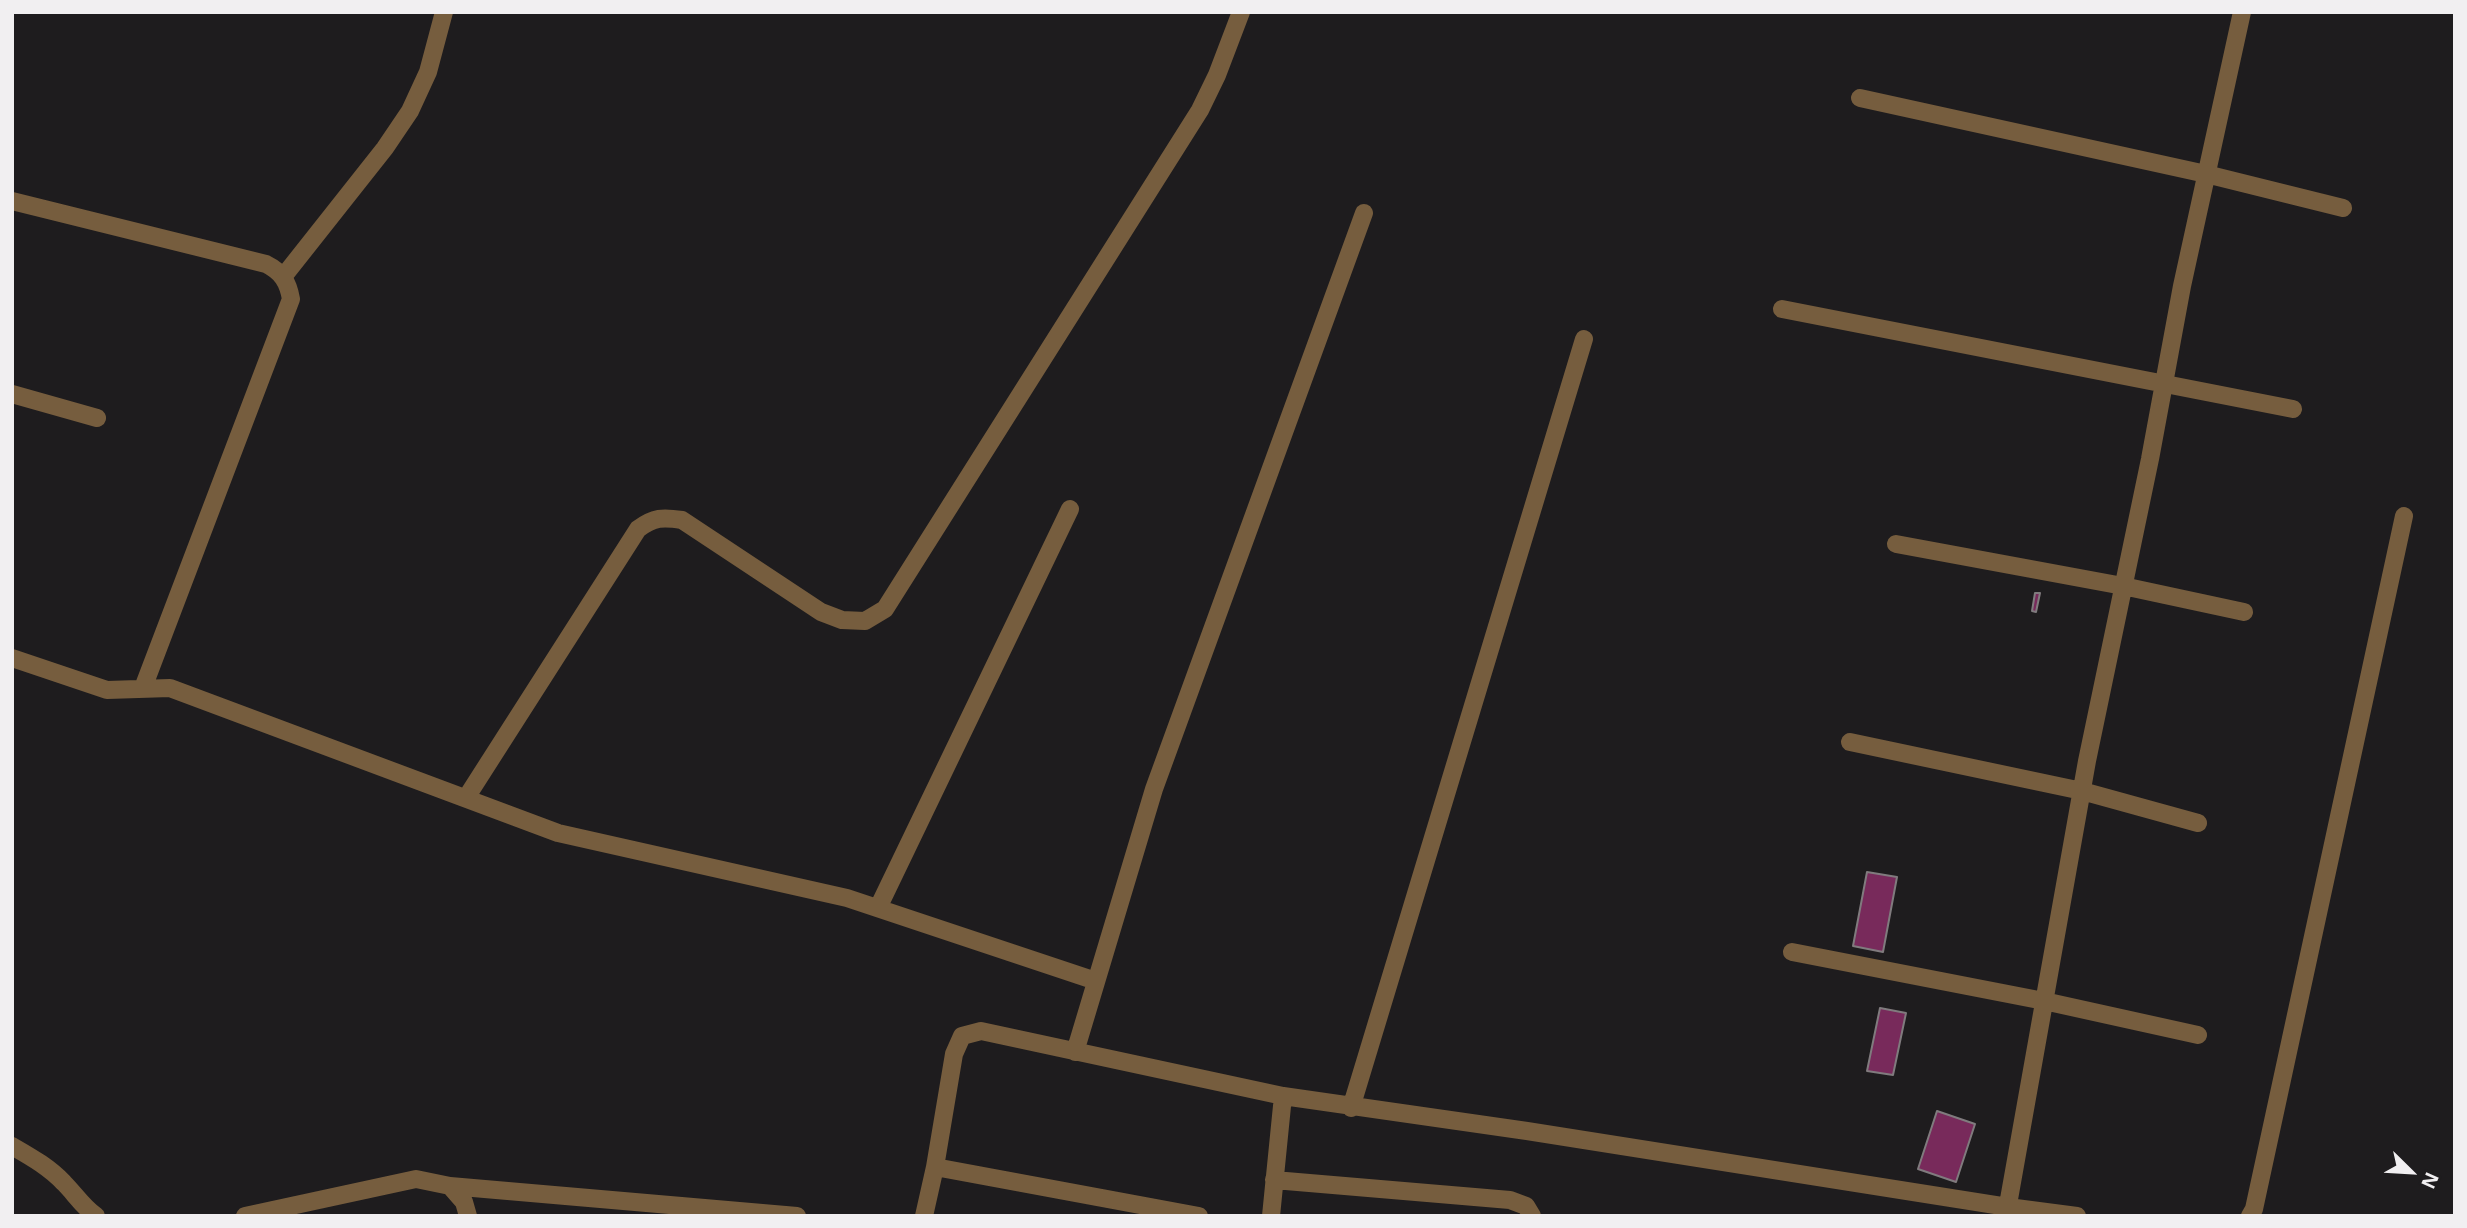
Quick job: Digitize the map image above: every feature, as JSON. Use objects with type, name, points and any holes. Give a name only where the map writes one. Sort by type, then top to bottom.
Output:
[{"type":"street","points":[[283,277],[385,148],[410,111],[428,72],[444,12]]},
{"type":"street","points":[[466,798],[638,529],[649,521],[662,517],[682,520],[821,612],[842,620],[865,621],[885,609],[1200,110],[1217,75],[1241,12]]},
{"type":"street","points":[[2007,1212],[2082,791],[2206,174],[2242,12]]},
{"type":"street","points":[[1860,98],[2206,174],[2343,208]]},
{"type":"street","points":[[12,201],[267,264],[283,277],[289,286],[290,299],[143,688]]},
{"type":"street","points":[[1075,1052],[1154,789],[1364,213]]},
{"type":"street","points":[[1782,309],[2293,409]]},
{"type":"street","points":[[1352,1108],[1584,340]]},
{"type":"street","points":[[12,394],[97,418]]},
{"type":"street","points":[[878,908],[1070,509]]},
{"type":"street","points":[[2249,1216],[2254,1209],[2404,516]]},
{"type":"street","points":[[1896,544],[2123,586],[2244,612]]},
{"type":"street","points":[[12,658],[107,690],[170,688],[558,832],[847,898],[1096,981]]},
{"type":"street","points":[[1850,742],[2082,791],[2198,823]]},
{"type":"street","points":[[1792,952],[2044,1001],[2198,1035]]},
{"type":"street","points":[[924,1216],[954,1054],[962,1036],[981,1031],[1283,1096],[1352,1108],[1527,1131],[2007,1212],[2077,1216]]},
{"type":"street","points":[[1270,1216],[1283,1096]]},
{"type":"street","points":[[12,1146],[46,1166],[64,1182],[87,1210],[96,1216]]},
{"type":"street","points":[[935,1167],[1199,1216]]},
{"type":"street","points":[[245,1216],[415,1179],[450,1186],[797,1216]]},
{"type":"street","points":[[1274,1180],[1510,1200],[1526,1206],[1532,1216]]},
{"type":"street","points":[[450,1186],[464,1202],[468,1216]]},
{"type":"building","points":[[2035,593],[2040,593],[2036,612],[2032,611]]},
{"type":"building","points":[[1867,872],[1897,877],[1883,952],[1853,946]]},
{"type":"building","points":[[1880,1008],[1906,1013],[1893,1075],[1867,1071]]},
{"type":"building","points":[[1937,1111],[1975,1124],[1956,1182],[1918,1169]]}]
